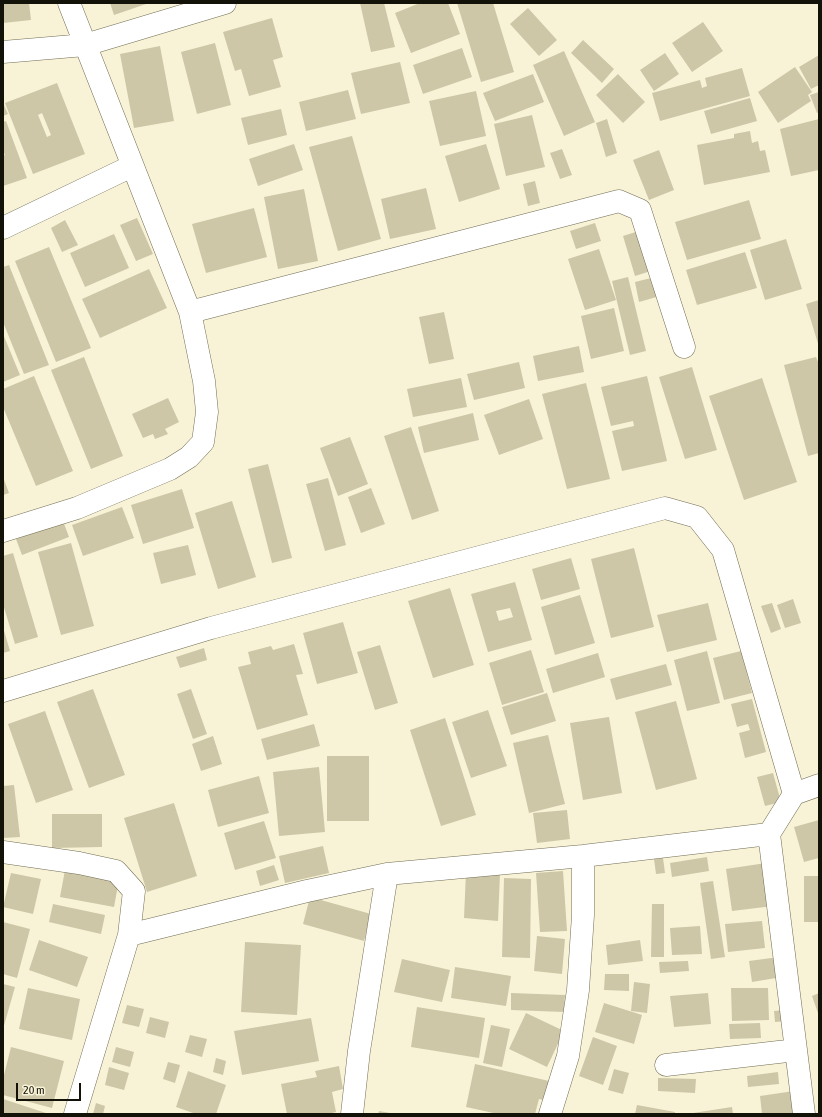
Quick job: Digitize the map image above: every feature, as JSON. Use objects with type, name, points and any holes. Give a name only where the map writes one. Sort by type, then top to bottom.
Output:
[{"type":"street","points":[[3,531],[77,508],[170,469],[189,458],[203,442],[207,412],[204,380],[190,312],[69,3]]},
{"type":"street","points":[[3,52],[85,44],[225,3]]},
{"type":"street","points":[[3,228],[132,166]]},
{"type":"street","points":[[190,312],[619,202],[640,210],[684,347]]},
{"type":"street","points":[[3,691],[211,628],[665,508],[697,517],[723,550],[794,794]]},
{"type":"street","points":[[804,1114],[769,834],[794,794],[819,785]]},
{"type":"street","points":[[129,935],[307,891],[387,874],[583,856],[769,834]]},
{"type":"street","points":[[3,852],[79,863],[116,871],[134,891],[129,935],[75,1114]]},
{"type":"street","points":[[550,1114],[568,1056],[578,990],[583,915],[583,856]]},
{"type":"street","points":[[352,1114],[359,1051],[387,874]]},
{"type":"street","points":[[666,1065],[796,1050]]},
{"type":"building","points":[[3,3],[29,3],[31,20],[3,23]]},
{"type":"building","points":[[110,3],[149,3],[114,15]]},
{"type":"building","points":[[360,3],[384,3],[395,47],[371,52]]},
{"type":"building","points":[[420,3],[448,3],[460,34],[411,53],[395,13]]},
{"type":"building","points":[[457,3],[493,3],[514,72],[481,82]]},
{"type":"building","points":[[528,8],[557,40],[539,56],[510,24]]},
{"type":"building","points":[[272,18],[283,57],[273,60],[281,87],[249,96],[241,69],[235,71],[223,32]]},
{"type":"building","points":[[703,22],[723,51],[692,72],[672,43]]},
{"type":"building","points":[[583,40],[614,69],[602,83],[571,53]]},
{"type":"building","points":[[215,43],[231,105],[197,114],[181,52]]},
{"type":"building","points":[[160,46],[174,121],[134,128],[120,54]]},
{"type":"building","points":[[462,48],[472,77],[423,94],[413,65]]},
{"type":"building","points":[[564,51],[595,122],[564,136],[533,65]]},
{"type":"building","points":[[665,53],[679,74],[654,91],[640,70]]},
{"type":"building","points":[[819,55],[819,85],[811,89],[799,67]]},
{"type":"building","points":[[400,62],[410,103],[361,114],[351,73]]},
{"type":"building","points":[[795,67],[812,92],[808,95],[811,101],[778,123],[758,92]]},
{"type":"building","points":[[742,68],[750,96],[660,121],[652,93],[700,80],[702,88],[707,86],[705,78]]},
{"type":"building","points":[[533,74],[544,102],[495,121],[483,93]]},
{"type":"building","points":[[618,74],[645,102],[623,123],[596,95]]},
{"type":"building","points":[[57,83],[85,154],[33,174],[5,103]],"holes":[[[42,113],[51,135],[47,137],[38,115]]]},
{"type":"building","points":[[348,90],[356,119],[306,131],[299,102]]},
{"type":"building","points":[[476,91],[486,136],[440,146],[429,101]]},
{"type":"building","points":[[819,92],[819,112],[817,113],[810,95]]},
{"type":"building","points":[[750,98],[757,121],[711,134],[704,111]]},
{"type":"building","points":[[3,103],[8,114],[3,116]]},
{"type":"building","points":[[281,109],[287,135],[248,145],[241,118]]},
{"type":"building","points":[[532,115],[545,167],[506,176],[494,124]]},
{"type":"building","points":[[607,119],[617,153],[606,157],[596,123]]},
{"type":"building","points":[[819,119],[819,170],[791,176],[780,129]]},
{"type":"building","points":[[6,121],[27,178],[3,186],[3,156],[5,155],[3,151],[3,122]]},
{"type":"building","points":[[750,131],[752,143],[758,141],[760,151],[765,150],[770,172],[704,185],[697,145],[734,138],[734,134]]},
{"type":"building","points":[[352,136],[381,239],[338,251],[309,147]]},
{"type":"building","points":[[294,144],[303,170],[258,186],[249,159]]},
{"type":"building","points":[[486,144],[500,189],[459,202],[445,156]]},
{"type":"building","points":[[562,149],[572,175],[560,179],[550,153]]},
{"type":"building","points":[[659,150],[674,190],[649,200],[633,160]]},
{"type":"building","points":[[535,181],[540,203],[528,206],[523,184]]},
{"type":"building","points":[[426,188],[436,229],[390,239],[381,199]]},
{"type":"building","points":[[304,189],[318,261],[278,269],[264,197]]},
{"type":"building","points":[[749,200],[761,239],[687,260],[675,222]]},
{"type":"building","points":[[254,208],[267,257],[206,273],[192,224]]},
{"type":"building","points":[[137,218],[153,254],[136,261],[120,225]]},
{"type":"building","points":[[65,220],[78,245],[62,252],[51,228]]},
{"type":"building","points":[[595,223],[601,241],[576,249],[570,231]]},
{"type":"building","points":[[642,230],[654,270],[635,276],[623,236]]},
{"type":"building","points":[[114,234],[129,268],[85,287],[70,253]]},
{"type":"building","points":[[786,239],[802,289],[765,300],[750,250]]},
{"type":"building","points":[[49,247],[91,348],[56,362],[15,261]]},
{"type":"building","points":[[599,249],[616,300],[585,310],[568,259]]},
{"type":"building","points":[[745,252],[757,288],[697,305],[686,270]]},
{"type":"building","points":[[9,265],[49,365],[24,374],[3,322],[3,267]]},
{"type":"building","points":[[149,269],[167,308],[100,338],[82,299]]},
{"type":"building","points":[[628,277],[646,351],[630,355],[612,281]]},
{"type":"building","points":[[655,277],[660,296],[639,302],[635,282]]},
{"type":"building","points":[[819,300],[819,347],[806,304]]},
{"type":"building","points":[[614,308],[624,351],[591,359],[581,316]]},
{"type":"building","points":[[444,312],[454,359],[429,364],[419,317]]},
{"type":"building","points":[[3,334],[20,375],[3,382]]},
{"type":"building","points":[[579,346],[584,372],[538,381],[533,356]]},
{"type":"building","points":[[84,357],[123,456],[91,469],[51,370]]},
{"type":"building","points":[[816,357],[819,364],[819,453],[808,456],[784,365]]},
{"type":"building","points":[[519,362],[525,388],[474,400],[467,374]]},
{"type":"building","points":[[692,367],[717,450],[685,459],[659,377]]},
{"type":"building","points":[[34,376],[73,471],[36,486],[3,407],[3,389]]},
{"type":"building","points":[[647,376],[667,461],[622,471],[612,431],[634,426],[633,421],[611,426],[601,387]]},
{"type":"building","points":[[461,378],[467,407],[413,417],[407,389]]},
{"type":"building","points":[[762,378],[797,482],[744,500],[709,396]]},
{"type":"building","points":[[586,383],[610,479],[567,489],[542,394]]},
{"type":"building","points":[[168,398],[179,422],[165,429],[168,434],[155,439],[153,434],[143,438],[132,414]]},
{"type":"building","points":[[529,399],[543,439],[499,455],[484,415]]},
{"type":"building","points":[[473,413],[479,440],[424,453],[418,427]]},
{"type":"building","points":[[411,427],[439,511],[412,520],[384,436]]},
{"type":"building","points":[[350,437],[368,484],[338,496],[320,448]]},
{"type":"building","points":[[268,464],[292,558],[272,563],[248,469]]},
{"type":"building","points":[[3,477],[9,493],[3,495]]},
{"type":"building","points":[[328,478],[346,545],[325,551],[306,484]]},
{"type":"building","points":[[371,488],[385,524],[361,533],[348,497]]},
{"type":"building","points":[[182,489],[194,528],[143,544],[131,505]]},
{"type":"building","points":[[232,501],[256,577],[218,589],[195,513]]},
{"type":"building","points":[[122,507],[134,538],[83,556],[72,525]]},
{"type":"building","points":[[63,521],[69,537],[22,555],[16,539]]},
{"type":"building","points":[[71,543],[94,626],[61,635],[38,552]]},
{"type":"building","points":[[188,545],[196,575],[161,584],[153,553]]},
{"type":"building","points":[[634,548],[654,627],[611,638],[591,559]]},
{"type":"building","points":[[13,553],[38,637],[15,644],[3,604],[3,556]]},
{"type":"building","points":[[571,558],[580,589],[541,600],[532,569]]},
{"type":"building","points":[[515,582],[532,640],[488,652],[471,594]],"holes":[[[510,608],[513,617],[499,621],[496,611]]]},
{"type":"building","points":[[450,588],[474,665],[433,678],[408,601]]},
{"type":"building","points":[[580,595],[595,643],[555,655],[541,607]]},
{"type":"building","points":[[793,599],[801,623],[785,628],[777,605]]},
{"type":"building","points":[[708,603],[717,640],[667,652],[657,615]]},
{"type":"building","points":[[772,603],[781,629],[771,633],[761,606]]},
{"type":"building","points":[[343,622],[358,673],[317,684],[303,633]]},
{"type":"building","points":[[3,627],[10,651],[3,653]]},
{"type":"building","points":[[294,644],[303,674],[296,675],[308,715],[257,730],[238,667],[251,664],[248,652],[271,646],[273,650]]},
{"type":"building","points":[[380,645],[398,703],[375,710],[357,652]]},
{"type":"building","points":[[204,648],[207,660],[180,668],[176,657]]},
{"type":"building","points":[[531,650],[544,692],[502,705],[489,663]]},
{"type":"building","points":[[707,651],[720,703],[687,711],[674,660]]},
{"type":"building","points":[[741,651],[752,693],[724,700],[713,658]]},
{"type":"building","points":[[598,653],[605,677],[553,693],[546,669]]},
{"type":"building","points":[[666,664],[672,685],[616,700],[610,679]]},
{"type":"building","points":[[93,689],[125,775],[89,788],[57,702]]},
{"type":"building","points":[[191,689],[207,734],[193,739],[177,694]]},
{"type":"building","points":[[547,693],[556,721],[511,735],[502,707]]},
{"type":"building","points":[[752,699],[766,752],[745,758],[739,733],[750,730],[748,724],[737,727],[731,704]]},
{"type":"building","points":[[676,701],[697,779],[656,790],[635,712]]},
{"type":"building","points":[[488,710],[507,766],[471,778],[452,722]]},
{"type":"building","points":[[45,711],[73,790],[36,803],[8,724]]},
{"type":"building","points":[[609,717],[622,793],[583,800],[570,723]]},
{"type":"building","points":[[445,718],[476,815],[441,826],[410,730]]},
{"type":"building","points":[[314,724],[320,746],[267,760],[261,739]]},
{"type":"building","points":[[548,735],[565,804],[529,813],[513,743]]},
{"type":"building","points":[[213,736],[222,764],[201,771],[192,744]]},
{"type":"building","points":[[327,756],[369,756],[369,821],[327,821]]},
{"type":"building","points":[[319,767],[325,832],[279,836],[273,772]]},
{"type":"building","points":[[773,773],[781,802],[765,806],[757,777]]},
{"type":"building","points":[[259,776],[269,813],[218,827],[208,790]]},
{"type":"building","points":[[14,785],[20,837],[3,838],[3,786]]},
{"type":"building","points":[[174,803],[197,876],[147,892],[124,818]]},
{"type":"building","points":[[567,810],[570,839],[537,843],[533,813]]},
{"type":"building","points":[[52,814],[102,814],[102,847],[52,848]]},
{"type":"building","points":[[819,820],[819,858],[804,862],[794,827]]},
{"type":"building","points":[[264,821],[276,858],[235,870],[224,833]]},
{"type":"building","points":[[323,846],[329,873],[285,883],[279,856]]},
{"type":"building","points":[[707,857],[709,871],[672,877],[670,863]]},
{"type":"building","points":[[663,858],[665,873],[656,874],[654,859]]},
{"type":"building","points":[[766,863],[773,906],[732,911],[726,869]]},
{"type":"building","points":[[274,865],[279,880],[260,886],[256,871]]},
{"type":"building","points":[[65,870],[119,880],[114,907],[60,897]]},
{"type":"building","points":[[563,871],[567,931],[540,932],[536,873]]},
{"type":"building","points":[[466,872],[500,874],[498,921],[464,918]]},
{"type":"building","points":[[11,873],[41,879],[33,914],[3,907]]},
{"type":"building","points":[[804,876],[819,876],[819,922],[804,922]]},
{"type":"building","points":[[504,878],[531,879],[530,958],[502,957]]},
{"type":"building","points":[[713,881],[725,957],[711,959],[700,883]]},
{"type":"building","points":[[310,897],[371,914],[364,941],[303,924]]},
{"type":"building","points":[[53,904],[105,915],[101,934],[49,922]]},
{"type":"building","points":[[652,904],[664,904],[664,957],[651,957]]},
{"type":"building","points":[[762,921],[765,948],[728,952],[725,924]]},
{"type":"building","points":[[3,922],[30,929],[17,978],[3,974]]},
{"type":"building","points":[[700,926],[702,954],[672,955],[670,928]]},
{"type":"building","points":[[537,936],[565,939],[562,974],[534,971]]},
{"type":"building","points":[[39,940],[88,957],[77,987],[29,970]]},
{"type":"building","points":[[640,940],[643,961],[608,965],[606,945]]},
{"type":"building","points":[[245,942],[301,945],[297,1015],[241,1012]]},
{"type":"building","points":[[779,957],[782,977],[752,982],[749,961]]},
{"type":"building","points":[[402,959],[450,970],[442,1002],[394,992]]},
{"type":"building","points":[[688,961],[689,971],[660,973],[659,962]]},
{"type":"building","points":[[455,967],[511,976],[506,1006],[451,998]]},
{"type":"building","points":[[605,974],[629,974],[629,991],[604,990]]},
{"type":"building","points":[[634,982],[650,984],[647,1013],[631,1011]]},
{"type":"building","points":[[3,984],[15,987],[3,1029]]},
{"type":"building","points":[[28,988],[80,999],[72,1040],[19,1029]]},
{"type":"building","points":[[731,988],[768,988],[769,1020],[732,1021]]},
{"type":"building","points":[[511,993],[565,995],[564,1012],[511,1010]]},
{"type":"building","points":[[708,993],[711,1024],[674,1027],[670,996]]},
{"type":"building","points":[[819,993],[819,1016],[812,996]]},
{"type":"building","points":[[604,1003],[642,1015],[634,1044],[595,1032]]},
{"type":"building","points":[[127,1005],[144,1009],[139,1027],[122,1023]]},
{"type":"building","points":[[417,1007],[485,1018],[479,1058],[411,1047]]},
{"type":"building","points":[[787,1010],[789,1021],[775,1022],[774,1011]]},
{"type":"building","points":[[526,1013],[564,1031],[547,1067],[509,1049]]},
{"type":"building","points":[[150,1017],[169,1022],[165,1038],[146,1033]]},
{"type":"building","points":[[311,1018],[319,1061],[242,1075],[234,1031]]},
{"type":"building","points":[[760,1023],[761,1038],[730,1039],[729,1024]]},
{"type":"building","points":[[491,1025],[510,1029],[502,1067],[483,1063]]},
{"type":"building","points":[[190,1035],[207,1039],[202,1057],[185,1052]]},
{"type":"building","points":[[593,1037],[617,1046],[603,1085],[579,1076]]},
{"type":"building","points":[[11,1047],[64,1061],[52,1108],[3,1095],[3,1079]]},
{"type":"building","points":[[116,1047],[134,1052],[130,1067],[112,1062]]},
{"type":"building","points":[[216,1058],[226,1061],[223,1075],[213,1072]]},
{"type":"building","points":[[168,1062],[180,1065],[175,1083],[163,1079]]},
{"type":"building","points":[[475,1064],[549,1081],[544,1100],[539,1099],[535,1114],[498,1114],[466,1107]]},
{"type":"building","points":[[339,1066],[343,1089],[332,1092],[336,1112],[328,1114],[287,1114],[281,1084],[317,1077],[315,1071]]},
{"type":"building","points":[[109,1067],[129,1073],[124,1090],[105,1085]]},
{"type":"building","points":[[614,1069],[629,1073],[623,1094],[608,1090]]},
{"type":"building","points":[[188,1071],[226,1085],[216,1114],[196,1114],[176,1107]]},
{"type":"building","points":[[778,1072],[779,1084],[748,1087],[747,1076]]},
{"type":"building","points":[[658,1078],[696,1079],[695,1093],[658,1091]]},
{"type":"building","points":[[794,1091],[798,1113],[762,1114],[760,1096]]},
{"type":"building","points":[[3,1099],[49,1114],[3,1114]]},
{"type":"building","points":[[96,1103],[105,1106],[103,1114],[93,1114]]},
{"type":"building","points":[[637,1105],[675,1112],[675,1114],[635,1114]]},
{"type":"building","points":[[732,1107],[733,1114],[693,1113]]},
{"type":"building","points":[[379,1111],[390,1113],[390,1114],[378,1114]]}]
